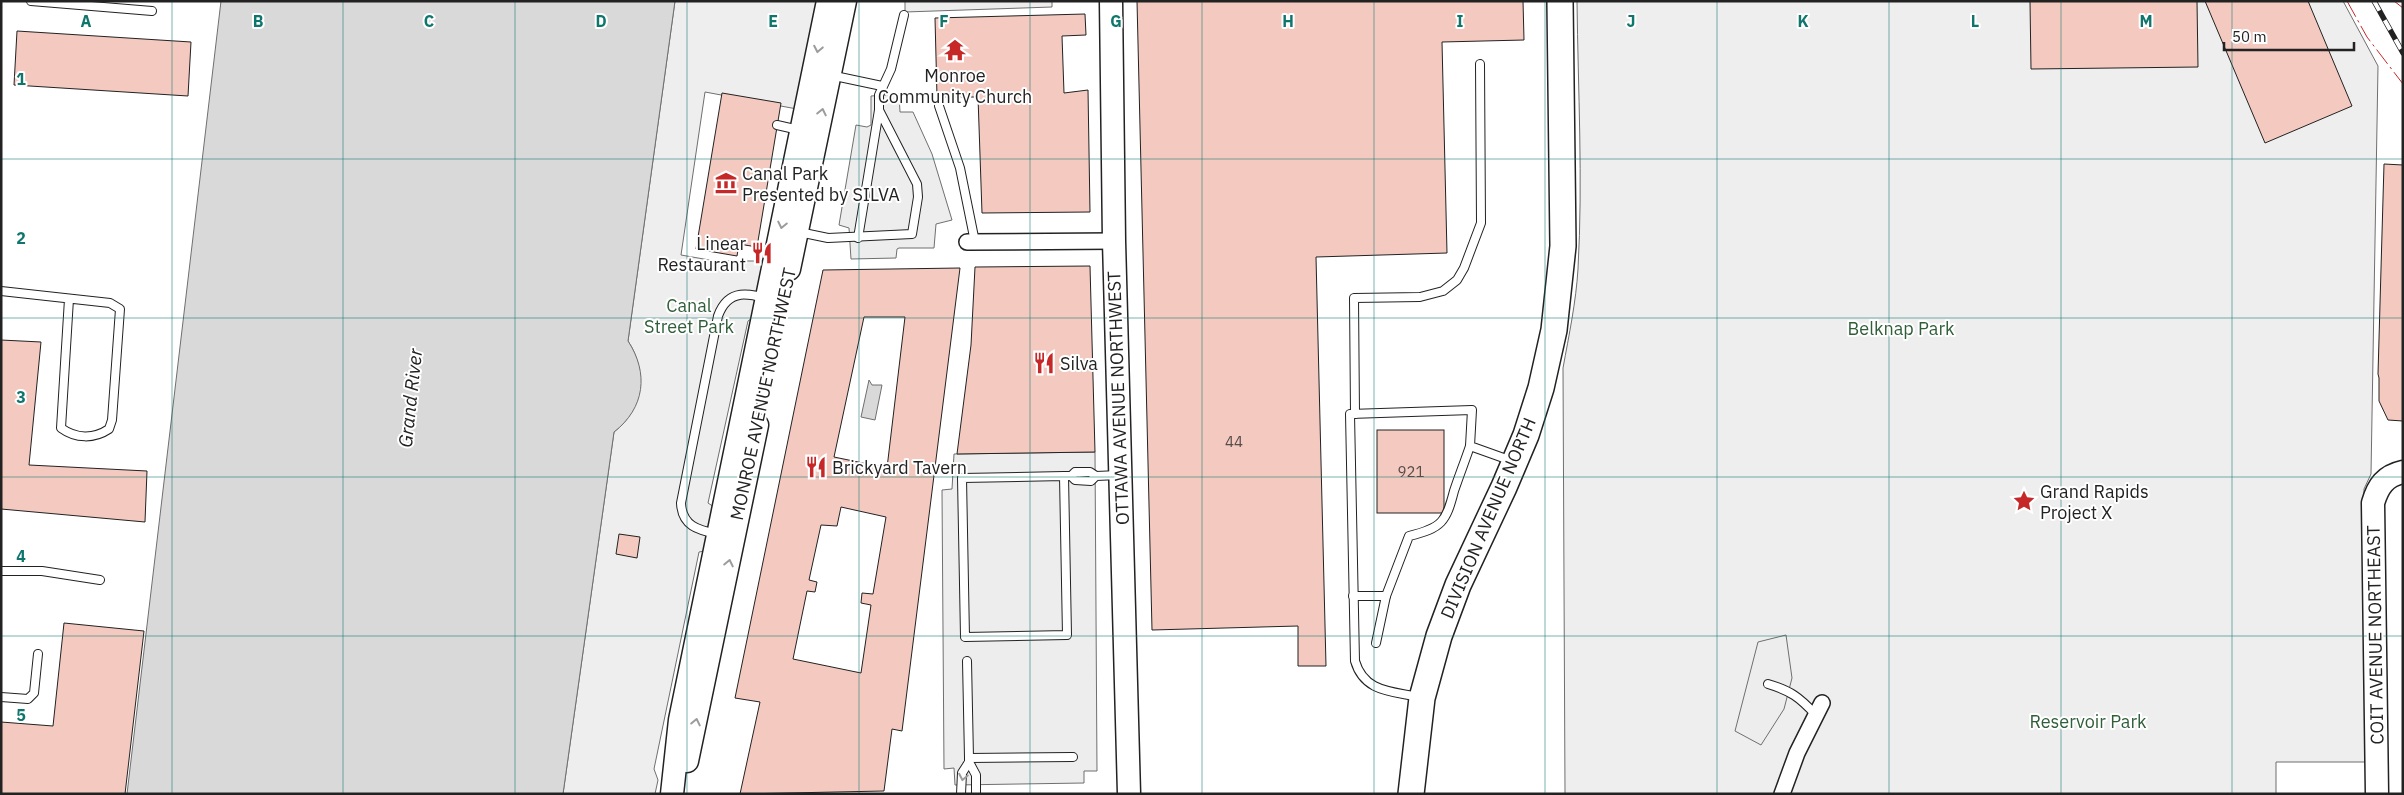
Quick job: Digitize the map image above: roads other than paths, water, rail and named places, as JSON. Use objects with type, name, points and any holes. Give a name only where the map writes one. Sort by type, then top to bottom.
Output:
[{"type":"main road","name":"MONROE AVENUE NORTHWEST","points":[[673,789],[680,720],[705,639],[774,301],[802,131],[828,1]]},
{"type":"main road","name":"MONROE AVENUE NORTHWEST","points":[[705,639],[718,534],[774,301],[797,231],[845,1]]},
{"type":"main road","name":"OTTAWA AVENUE NORTHWEST","points":[[1111,1],[1114,241],[1129,794]]},
{"type":"main road","name":"DIVISION AVENUE NORTH","points":[[1411,794],[1422,698],[1439,636],[1458,585],[1516,462],[1534,411],[1549,357],[1561,280],[1563,246],[1560,1]]},
{"type":"main road","name":"COIT AVENUE NORTHEAST","points":[[2377,794],[2373,513],[2376,495],[2394,476]]},
{"type":"street","points":[[971,242],[1114,241]]},
{"type":"street","points":[[1782,794],[1819,709]]},
{"type":"lane","points":[[31,1],[152,11]]},
{"type":"lane","points":[[858,238],[879,110],[879,95],[891,69],[904,15]]},
{"type":"lane","points":[[1354,414],[1354,298],[1420,297],[1443,291],[1457,280],[1471,253],[1480,223],[1480,64]]},
{"type":"lane","points":[[830,75],[882,86]]},
{"type":"lane","points":[[939,106],[960,168],[971,242]]},
{"type":"lane","points":[[797,231],[828,238],[912,234],[918,196],[916,178],[879,110]]},
{"type":"lane","points":[[777,125],[808,133],[812,139],[810,172]]},
{"type":"lane","points":[[1,291],[110,303],[120,309],[112,420],[109,429],[97,437],[71,435],[62,428],[69,299]]},
{"type":"lane","points":[[718,534],[690,526],[682,514],[681,503],[718,316],[723,305],[732,296],[748,295],[774,301]]},
{"type":"lane","points":[[1376,643],[1386,596],[1409,536],[1426,532],[1441,523],[1449,512],[1470,446],[1472,410],[1350,414],[1353,649],[1358,672],[1365,681],[1376,687],[1422,698]]},
{"type":"lane","points":[[1470,446],[1516,462]]},
{"type":"lane","points":[[1067,476],[1067,635],[965,637],[962,478],[1067,476],[1075,472],[1090,472],[1096,476],[1121,475]]},
{"type":"lane","points":[[1,571],[42,572],[100,580]]},
{"type":"lane","points":[[1353,596],[1386,596]]},
{"type":"lane","points":[[1,697],[28,699],[34,692],[38,654]]},
{"type":"lane","points":[[967,661],[969,760],[976,775],[976,794]]},
{"type":"lane","points":[[1768,684],[1788,690],[1819,709]]},
{"type":"lane","points":[[969,760],[1074,757]]},
{"type":"lane","points":[[961,794],[962,773],[969,760]]},
{"type":"water","name":"Grand River","points":[[221,1],[675,1],[628,341],[639,365],[640,389],[638,401],[632,412],[614,432],[563,794],[127,794]]},
{"type":"water","points":[[869,380],[872,385],[882,385],[875,420],[861,417]]},
{"type":"railway","points":[[2374,1],[2403,53]]},
{"type":"place","name":"Monroe Community Church","points":[[955,50]]},
{"type":"place","name":"Canal Park Presented by SILVA","points":[[726,183]]},
{"type":"place","name":"Linear Restaurant","points":[[762,253]]},
{"type":"place","name":"Silva","points":[[1044,363]]},
{"type":"place","name":"Brickyard Tavern","points":[[816,467]]},
{"type":"place","name":"Grand Rapids Project X","points":[[2024,501]]},
{"type":"park label","name":"Canal Street Park","points":[[689,315]]},
{"type":"park label","name":"Belknap Park","points":[[1901,328]]},
{"type":"park label","name":"Reservoir Park","points":[[2088,721]]}]
